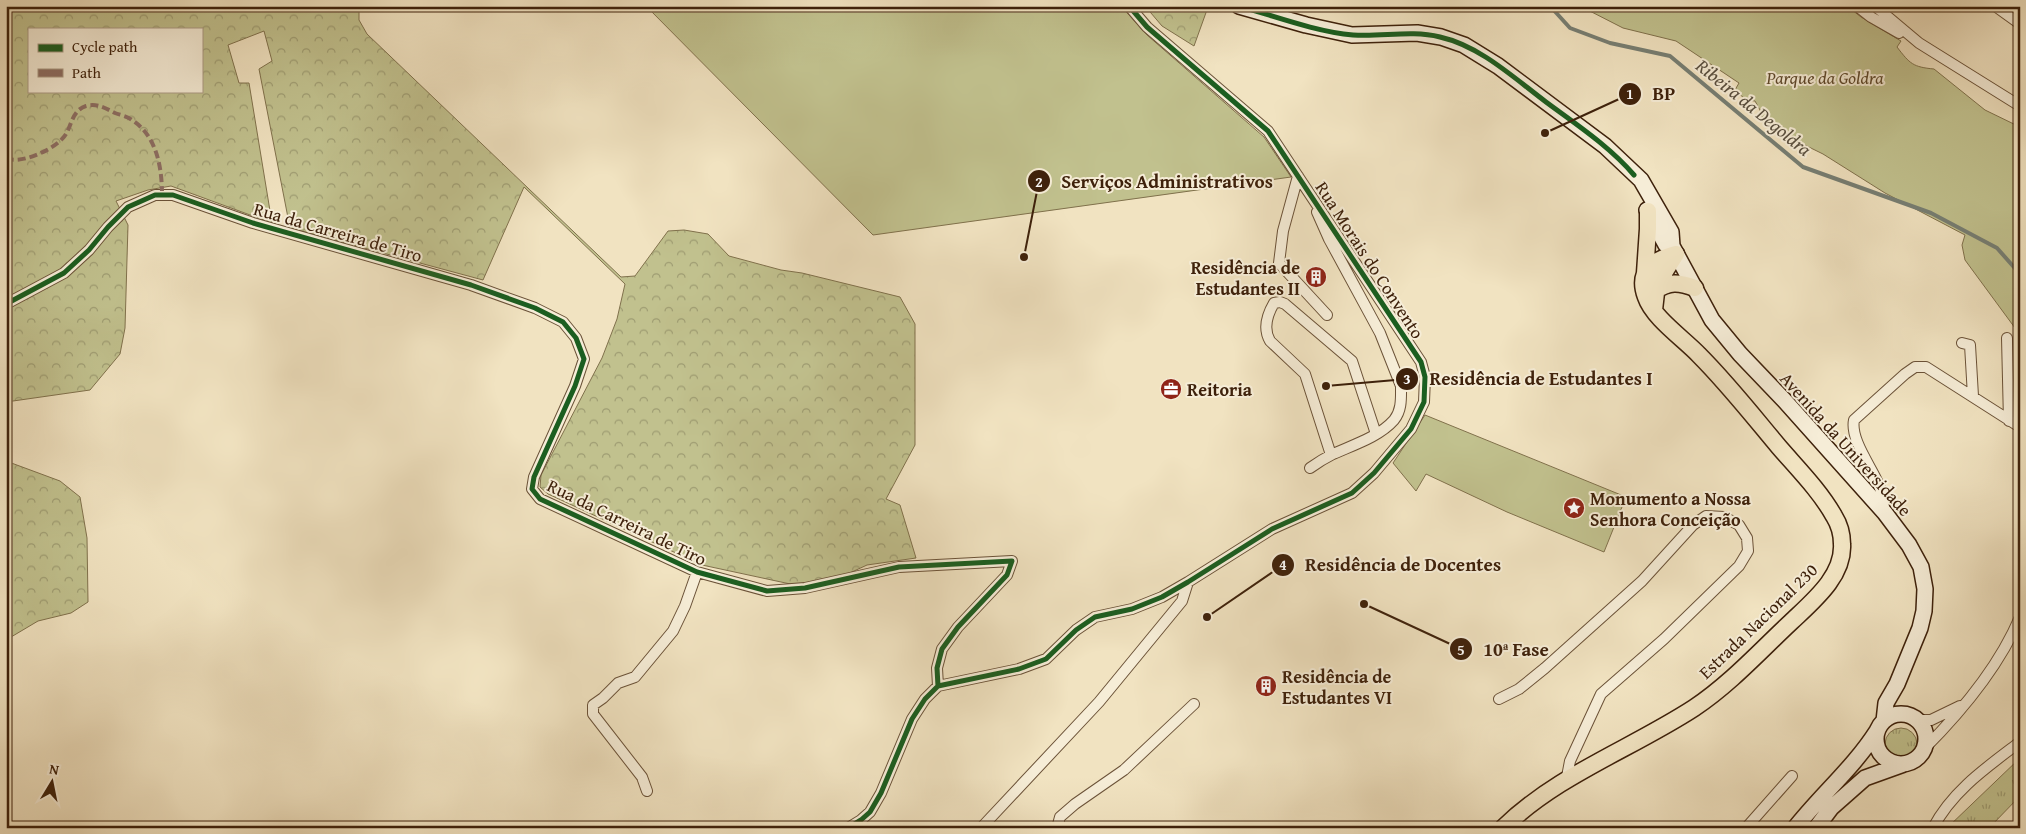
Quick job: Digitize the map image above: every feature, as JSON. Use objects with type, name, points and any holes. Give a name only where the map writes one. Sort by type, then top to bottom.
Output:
[{"type":"main road","name":"Avenida da Universidade","points":[[1239,6],[1306,26],[1352,35],[1417,33],[1441,37],[1464,45],[1498,66],[1605,146],[1640,180],[1650,193],[1666,224],[1674,250],[1712,320],[1740,354],[1886,513],[1909,545],[1921,567],[1925,589],[1924,611],[1920,628],[1897,684],[1886,702],[1881,725]]},
{"type":"main road","name":"Avenida da Universidade","points":[[1634,175],[1633,181],[1666,245],[1674,250]]},
{"type":"main road","name":"Estrada Nacional 230","points":[[1503,828],[1538,798],[1672,722],[1717,691],[1811,603],[1833,577],[1840,560],[1842,545],[1840,529],[1824,501],[1714,370],[1654,311],[1646,300],[1644,292],[1648,211]]},
{"type":"main road","points":[[1645,273],[1654,262],[1674,250]]},
{"type":"main road","points":[[1654,311],[1655,291],[1660,276],[1674,250]]},
{"type":"main road","points":[[1655,291],[1667,284],[1676,282],[1695,288]]},
{"type":"main road","points":[[1816,828],[1831,808],[1865,778],[1916,759],[1924,749],[1925,733],[1909,717],[1897,684]]},
{"type":"main road","points":[[1795,828],[1840,779],[1890,716],[1909,717]]},
{"type":"main road","points":[[1881,725],[1876,738],[1882,754],[1896,763],[1904,764]]},
{"type":"street","name":"Rua Morais do Convento","points":[[938,686],[1019,669],[1046,659],[1076,630],[1095,617],[1132,609],[1188,582],[1272,529],[1352,493],[1374,473],[1411,429],[1424,402],[1425,377],[1420,362],[1268,131],[1147,27],[1129,6]]},
{"type":"street","points":[[1857,6],[1881,23],[1919,43],[2020,106]]},
{"type":"street","points":[[1875,6],[1919,43]]},
{"type":"street","points":[[1995,6],[2020,24]]},
{"type":"street","points":[[1298,176],[1283,231],[1279,263],[1327,315]]},
{"type":"street","points":[[1305,186],[1329,239],[1380,333],[1401,386],[1400,407],[1394,420],[1376,434],[1330,455],[1310,468]]},
{"type":"street","name":"Rua da Carreira de Tiro","points":[[6,304],[64,273],[89,250],[128,207],[155,195],[173,195],[253,223],[471,285],[535,308],[562,322],[576,338],[584,359],[575,386],[534,477],[532,489],[540,499],[697,572],[767,591],[804,588],[899,567],[1012,561],[1007,576],[958,627],[942,649],[937,668],[938,686]]},
{"type":"street","points":[[1330,455],[1305,374],[1270,341],[1267,335],[1267,320],[1274,303],[1280,302],[1285,304],[1352,361],[1376,434]]},
{"type":"street","points":[[2007,338],[2009,421]]},
{"type":"street","points":[[1962,343],[1970,345],[1973,396]]},
{"type":"street","points":[[1886,513],[1880,488],[1867,459],[1854,438],[1852,429],[1854,420],[1915,367],[1926,367],[2020,427]]},
{"type":"street","points":[[1499,699],[1518,689],[1545,668],[1642,581],[1693,525],[1706,516],[1724,517],[1739,524],[1747,538],[1748,551],[1739,566],[1664,638],[1601,694],[1570,762],[1566,782]]},
{"type":"street","points":[[647,791],[642,778],[593,714],[593,705],[618,683],[635,676],[673,631],[686,606],[697,572]]},
{"type":"street","points":[[980,828],[1099,702],[1182,601],[1188,582]]},
{"type":"street","points":[[1924,749],[1950,724],[1984,680],[2008,642],[2020,617]]},
{"type":"street","points":[[848,828],[870,812],[882,793],[912,719],[938,686]]},
{"type":"street","points":[[1057,828],[1060,817],[1074,804],[1124,770],[1194,704]]},
{"type":"street","points":[[1909,717],[1931,720],[1964,704]]},
{"type":"street","points":[[1933,828],[1947,806],[1961,790],[2020,742]]},
{"type":"street","points":[[1746,828],[1792,776]]},
{"type":"green space","points":[[6,6],[359,6],[359,20],[367,34],[621,277],[635,276],[668,231],[684,230],[708,234],[729,256],[900,297],[915,324],[915,445],[886,499],[900,505],[916,558],[867,565],[841,577],[795,585],[702,565],[548,494],[540,487],[541,475],[602,358],[617,319],[625,284],[524,187],[483,280],[290,228],[259,69],[272,61],[264,31],[228,45],[239,83],[249,83],[272,223],[171,186],[148,190],[116,201],[128,225],[125,328],[120,354],[90,390],[6,402]]},
{"type":"green space","points":[[646,6],[1121,6],[1147,35],[1264,137],[1291,177],[873,235]]},
{"type":"green space","points":[[1145,6],[1208,7],[1194,46],[1162,26]]},
{"type":"green space","name":"Parque da Goldra","points":[[1580,6],[1847,6],[1861,17],[1901,41],[1897,47],[1913,64],[1934,69],[1985,110],[2020,127],[2020,329],[2015,328],[1965,260],[1962,245],[1965,235],[1885,193],[1823,154],[1764,125],[1760,110],[1755,101],[1746,100],[1735,90],[1739,83],[1676,41],[1623,28]]},
{"type":"green space","points":[[1425,415],[1626,497],[1604,552],[1507,512],[1426,474],[1416,491],[1393,463]]},
{"type":"green space","points":[[6,461],[60,481],[80,497],[87,538],[88,602],[71,613],[38,621],[6,640]]},
{"type":"green space","points":[[6,722],[11,751],[9,772],[6,779]]},
{"type":"green space","points":[[1901,728],[1907,729],[1912,733],[1916,738],[1916,750],[1912,755],[1907,759],[1901,760],[1895,759],[1890,755],[1886,750],[1885,744],[1886,738],[1890,733],[1895,729]]},
{"type":"green space","points":[[2020,758],[2020,796],[1989,828],[1947,828]]},
{"type":"waterway","name":"Ribeira da Degoldra","points":[[1550,6],[1570,28],[1610,43],[1670,56],[1803,167],[1931,213],[1997,248],[2020,274]]},
{"type":"marked path","points":[[6,158],[19,160],[44,152],[65,135],[74,116],[81,108],[90,105],[97,106],[130,119],[147,135],[159,164],[162,195]]},
{"type":"cycle path","points":[[848,828],[870,812],[881,793],[912,719],[925,699],[938,686],[1019,669],[1046,659],[1076,630],[1095,617],[1132,609],[1162,597],[1272,529],[1352,493],[1374,473],[1411,429],[1424,402],[1425,377],[1421,362],[1268,131],[1147,27],[1129,6]]},
{"type":"cycle path","points":[[1239,6],[1310,27],[1339,33],[1353,35],[1418,34],[1455,41],[1483,55],[1509,73],[1603,145],[1634,175]]},
{"type":"cycle path","points":[[6,304],[64,273],[89,250],[128,207],[155,195],[173,195],[253,223],[471,285],[535,308],[563,322],[576,338],[584,359],[575,386],[534,477],[532,489],[540,499],[697,572],[767,591],[805,588],[899,567],[1012,561],[1007,575],[958,627],[942,649],[937,668],[938,686]]},
{"type":"place","name":"BP","points":[[1545,133]]},
{"type":"place","name":"Serviços Administrativos","points":[[1024,257]]},
{"type":"place","name":"Residência de Estudantes II","points":[[1316,277]]},
{"type":"place","name":"Residência de Estudantes I","points":[[1326,386]]},
{"type":"place","name":"Reitoria","points":[[1171,389]]},
{"type":"place","name":"Monumento a Nossa Senhora Conceição","points":[[1574,508]]},
{"type":"place","name":"10ª Fase","points":[[1364,604]]},
{"type":"place","name":"Residência de Docentes","points":[[1207,617]]},
{"type":"place","name":"Residência de Estudantes VI","points":[[1266,686]]}]
